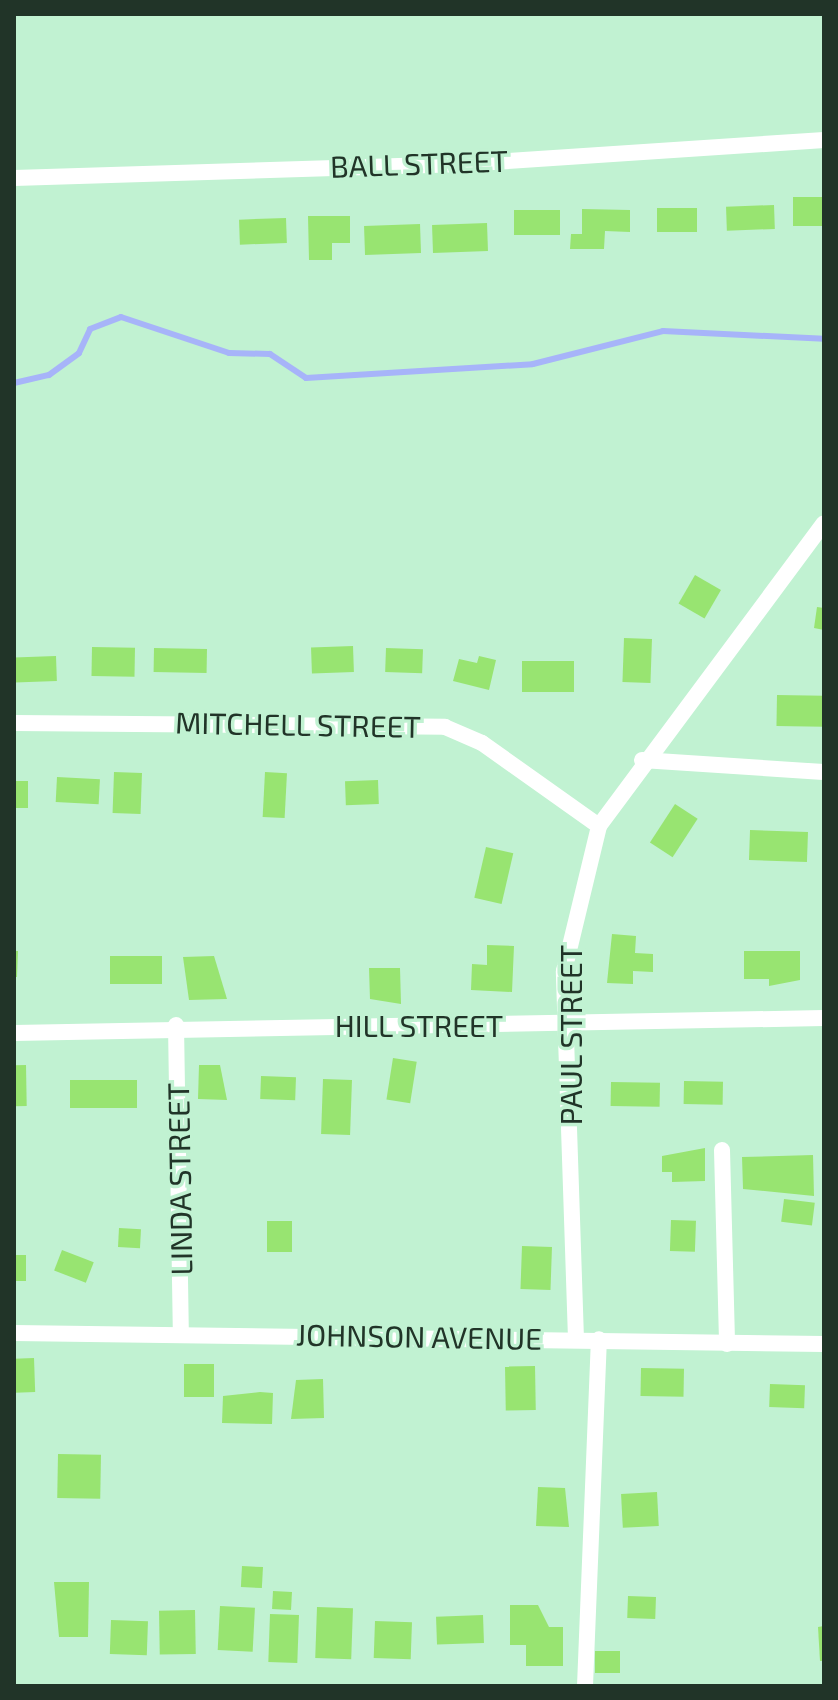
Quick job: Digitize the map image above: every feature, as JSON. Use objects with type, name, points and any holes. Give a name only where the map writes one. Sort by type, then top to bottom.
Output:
[{"type":"street","name":"BALL STREET","points":[[14,178],[463,164],[824,140]]},
{"type":"street","name":"PAUL STREET","points":[[576,1339],[568,1024],[570,927],[599,826],[642,760],[824,523]]},
{"type":"street","name":"MITCHELL STREET","points":[[14,723],[445,727],[482,743],[599,826]]},
{"type":"street","points":[[642,760],[824,772]]},
{"type":"street","name":"HILL STREET","points":[[14,1033],[176,1025],[568,1024],[824,1018]]},
{"type":"street","name":"LINDA STREET","points":[[176,1025],[181,1333]]},
{"type":"street","points":[[722,1150],[727,1344]]},
{"type":"street","name":"JOHNSON AVENUE","points":[[14,1333],[824,1344]]},
{"type":"street","points":[[585,1686],[599,1339]]},
{"type":"building","points":[[793,197],[824,197],[824,226],[793,226]]},
{"type":"building","points":[[774,205],[775,229],[727,231],[726,207]]},
{"type":"building","points":[[657,208],[697,208],[697,232],[657,232]]},
{"type":"building","points":[[582,209],[630,210],[630,232],[605,231],[604,249],[570,249],[571,234],[582,234]]},
{"type":"building","points":[[514,210],[560,210],[560,235],[514,235]]},
{"type":"building","points":[[308,216],[350,216],[350,243],[332,243],[332,260],[309,260]]},
{"type":"building","points":[[286,218],[287,243],[240,245],[239,220]]},
{"type":"building","points":[[487,223],[488,251],[433,253],[432,225]]},
{"type":"building","points":[[420,224],[421,253],[365,255],[364,226]]},
{"type":"building","points":[[695,575],[721,590],[704,619],[678,604]]},
{"type":"building","points":[[817,607],[824,608],[824,630],[814,628]]},
{"type":"building","points":[[624,638],[652,639],[650,683],[622,682]]},
{"type":"building","points":[[353,646],[354,672],[312,673],[311,647]]},
{"type":"building","points":[[92,647],[135,648],[134,677],[91,676]]},
{"type":"building","points":[[154,648],[207,649],[207,673],[154,672]]},
{"type":"building","points":[[386,648],[423,649],[422,673],[385,672]]},
{"type":"building","points":[[56,656],[57,681],[15,682],[14,657]]},
{"type":"building","points":[[479,656],[496,660],[489,690],[453,681],[459,659],[477,663]]},
{"type":"building","points":[[522,661],[574,661],[574,692],[522,692]]},
{"type":"building","points":[[777,695],[824,696],[823,727],[776,726]]},
{"type":"building","points":[[114,772],[142,773],[141,814],[113,813]]},
{"type":"building","points":[[265,772],[287,773],[285,818],[263,817]]},
{"type":"building","points":[[57,777],[100,779],[99,804],[56,802]]},
{"type":"building","points":[[378,780],[379,804],[346,805],[345,781]]},
{"type":"building","points":[[14,781],[28,781],[28,808],[14,808]]},
{"type":"building","points":[[675,804],[698,819],[673,857],[650,843]]},
{"type":"building","points":[[750,830],[808,832],[807,862],[749,860]]},
{"type":"building","points":[[486,847],[513,853],[502,904],[474,898]]},
{"type":"building","points":[[612,934],[636,936],[635,953],[653,954],[653,972],[633,971],[633,984],[607,983]]},
{"type":"building","points":[[487,945],[514,946],[512,992],[471,990],[472,964],[487,965]]},
{"type":"building","points":[[14,951],[18,951],[17,977],[14,977]]},
{"type":"building","points":[[744,951],[800,951],[800,980],[769,986],[769,979],[744,979]]},
{"type":"building","points":[[110,956],[162,956],[162,984],[110,984]]},
{"type":"building","points":[[214,956],[227,999],[189,1000],[183,957]]},
{"type":"building","points":[[369,968],[400,968],[401,1004],[370,999]]},
{"type":"building","points":[[393,1058],[417,1062],[410,1103],[386,1099]]},
{"type":"building","points":[[14,1065],[26,1065],[27,1106],[15,1106]]},
{"type":"building","points":[[199,1065],[220,1065],[227,1100],[198,1099]]},
{"type":"building","points":[[261,1076],[296,1077],[295,1100],[260,1099]]},
{"type":"building","points":[[323,1079],[352,1080],[350,1135],[321,1134]]},
{"type":"building","points":[[70,1080],[137,1080],[137,1108],[70,1108]]},
{"type":"building","points":[[684,1081],[723,1082],[723,1105],[684,1104]]},
{"type":"building","points":[[611,1082],[660,1083],[660,1107],[611,1106]]},
{"type":"building","points":[[705,1148],[705,1181],[672,1182],[672,1172],[662,1172],[662,1156]]},
{"type":"building","points":[[813,1155],[814,1196],[743,1189],[742,1157]]},
{"type":"building","points":[[784,1199],[815,1203],[812,1226],[781,1222]]},
{"type":"building","points":[[671,1220],[696,1221],[695,1252],[670,1251]]},
{"type":"building","points":[[267,1221],[292,1221],[292,1252],[267,1252]]},
{"type":"building","points":[[119,1228],[141,1229],[140,1248],[118,1247]]},
{"type":"building","points":[[522,1246],[552,1247],[550,1290],[520,1289]]},
{"type":"building","points":[[62,1250],[94,1262],[86,1283],[54,1271]]},
{"type":"building","points":[[14,1255],[26,1255],[26,1281],[14,1281]]},
{"type":"building","points":[[34,1358],[35,1392],[15,1393],[14,1359]]},
{"type":"building","points":[[184,1364],[214,1364],[214,1397],[184,1397]]},
{"type":"building","points":[[535,1366],[536,1410],[506,1411],[505,1367]]},
{"type":"building","points":[[641,1368],[684,1369],[684,1397],[641,1396]]},
{"type":"building","points":[[323,1379],[324,1418],[291,1419],[296,1380]]},
{"type":"building","points":[[770,1384],[805,1385],[804,1408],[769,1407]]},
{"type":"building","points":[[273,1393],[272,1424],[222,1423],[223,1396]]},
{"type":"building","points":[[58,1454],[101,1455],[100,1499],[57,1498]]},
{"type":"building","points":[[538,1487],[565,1488],[569,1527],[536,1526]]},
{"type":"building","points":[[657,1492],[659,1526],[623,1528],[621,1494]]},
{"type":"building","points":[[242,1566],[263,1567],[262,1588],[241,1587]]},
{"type":"building","points":[[54,1582],[89,1582],[88,1637],[59,1637]]},
{"type":"building","points":[[273,1591],[292,1592],[291,1610],[272,1609]]},
{"type":"building","points":[[628,1596],[656,1597],[655,1619],[627,1618]]},
{"type":"building","points":[[510,1605],[538,1605],[549,1627],[563,1627],[563,1666],[526,1666],[526,1645],[510,1645]]},
{"type":"building","points":[[220,1606],[255,1608],[253,1652],[218,1650]]},
{"type":"building","points":[[317,1607],[353,1608],[351,1659],[315,1658]]},
{"type":"building","points":[[195,1610],[196,1654],[160,1655],[159,1611]]},
{"type":"building","points":[[270,1614],[299,1615],[297,1663],[268,1662]]},
{"type":"building","points":[[483,1615],[484,1643],[437,1645],[436,1617]]},
{"type":"building","points":[[111,1620],[148,1621],[147,1655],[110,1654]]},
{"type":"building","points":[[375,1621],[412,1622],[411,1659],[374,1658]]},
{"type":"building","points":[[824,1626],[824,1661],[820,1661],[818,1627]]},
{"type":"building","points":[[595,1651],[620,1651],[620,1673],[595,1673]]},
{"type":"waterway","points":[[14,383],[49,375],[79,353],[90,329],[121,317],[229,353],[270,354],[306,378],[533,364],[663,331],[824,339]]}]
